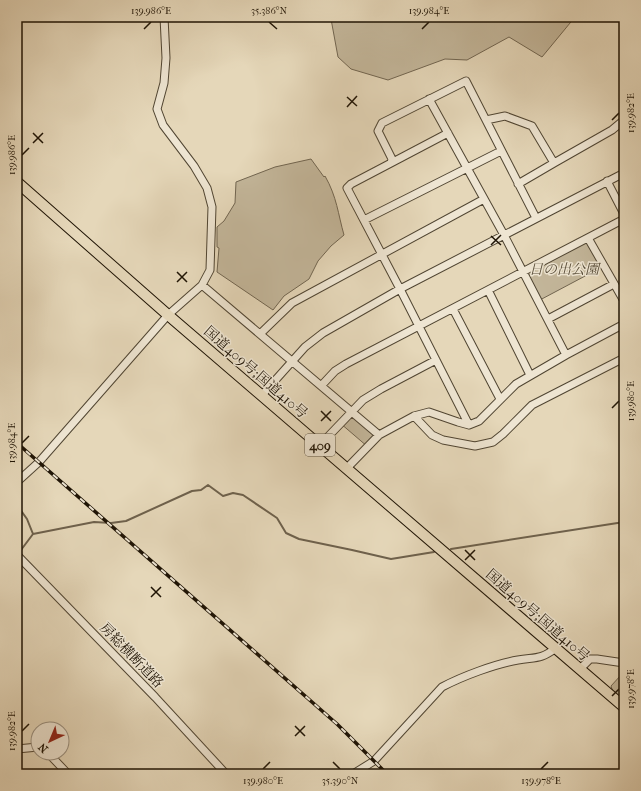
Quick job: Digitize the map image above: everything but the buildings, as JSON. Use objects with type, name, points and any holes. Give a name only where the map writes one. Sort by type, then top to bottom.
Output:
[{"type":"highway","name":"国道409号;国道410号","points":[[17,182],[168,315],[624,707]]},
{"type":"street","points":[[17,482],[39,462],[168,315],[202,285],[210,270],[212,207],[207,188],[194,166],[163,126],[158,109],[164,83],[166,58],[164,17]]},
{"type":"street","points":[[391,163],[392,159],[380,135],[379,127],[382,123],[466,81],[536,218]]},
{"type":"street","points":[[429,99],[504,235],[566,355]]},
{"type":"street","points":[[486,120],[505,116],[532,126],[554,163]]},
{"type":"street","points":[[518,184],[623,123]]},
{"type":"street","points":[[448,133],[351,184],[347,188],[469,425]]},
{"type":"street","points":[[364,220],[501,151]]},
{"type":"street","points":[[262,395],[305,347],[323,333],[400,289],[624,173]]},
{"type":"street","points":[[607,181],[624,214]]},
{"type":"street","points":[[260,334],[292,303],[484,199]]},
{"type":"street","points":[[321,386],[335,371],[346,364],[624,219]]},
{"type":"street","points":[[588,238],[624,301]]},
{"type":"street","points":[[548,319],[614,284]]},
{"type":"street","points":[[202,285],[379,436]]},
{"type":"street","points":[[488,290],[530,375]]},
{"type":"street","points":[[453,308],[500,399]]},
{"type":"street","points":[[347,468],[379,436],[414,416],[429,412],[469,425],[479,421],[516,384],[624,324]]},
{"type":"street","points":[[414,416],[432,435],[443,440],[475,446],[493,442],[532,405],[624,358]]},
{"type":"street","points":[[320,445],[364,400],[381,389],[436,360]]},
{"type":"street","name":"房総横断道路","points":[[17,555],[226,774]]},
{"type":"street","points":[[353,774],[374,760],[442,687],[457,679],[483,670],[518,660],[542,657],[556,648]]},
{"type":"street","points":[[580,669],[590,659],[624,663]]},
{"type":"street","points":[[17,749],[30,748]]},
{"type":"street","points":[[56,761],[68,774]]},
{"type":"green space","points":[[337,17],[575,17],[542,57],[509,37],[467,60],[445,59],[388,80],[351,69],[338,57],[331,19]]},
{"type":"green space","points":[[311,159],[324,177],[325,176],[329,184],[335,198],[344,235],[331,246],[318,261],[309,279],[284,296],[273,310],[217,272],[219,248],[217,247],[217,227],[224,221],[235,203],[236,182],[275,167]]},
{"type":"green space","name":"日の出公園","points":[[588,238],[604,266],[538,301],[523,272]]},
{"type":"green space","points":[[351,412],[379,435],[368,447],[340,423]]},
{"type":"green space","points":[[621,675],[624,675],[624,700],[613,692],[611,686]]},
{"type":"waterway","points":[[18,554],[33,534],[94,522],[111,523],[126,521],[192,491],[201,490],[208,485],[223,496],[233,493],[243,495],[277,518],[286,533],[299,539],[391,559],[434,552]]},
{"type":"waterway","points":[[17,505],[27,519],[33,534]]},
{"type":"waterway","points":[[451,549],[624,522]]},
{"type":"railway","points":[[17,443],[337,724],[387,774]]}]
